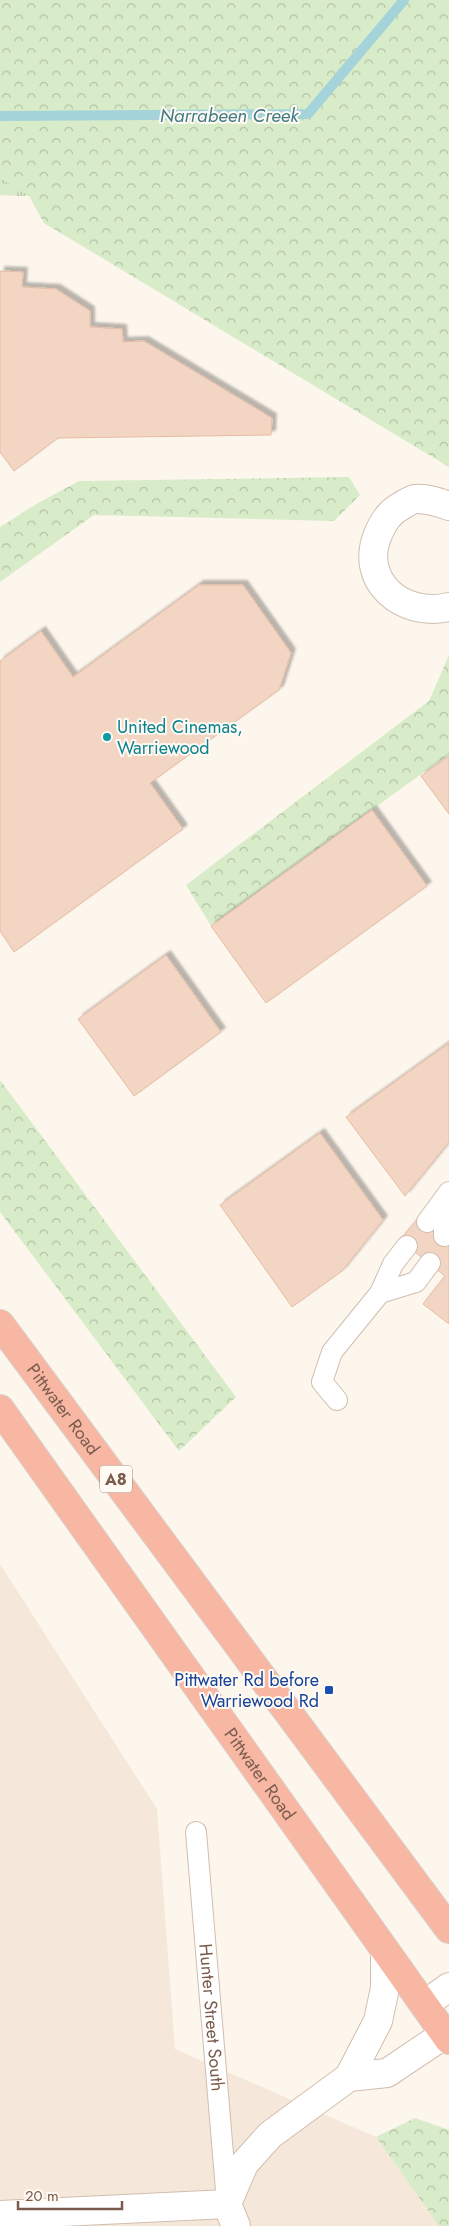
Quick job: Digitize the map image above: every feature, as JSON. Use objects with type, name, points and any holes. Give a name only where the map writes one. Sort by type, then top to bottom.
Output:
[{"type":"highway","name":"Pittwater Road","points":[[0,1324],[449,1929]]},
{"type":"highway","name":"Pittwater Road","points":[[0,1409],[424,2005],[448,2035]]},
{"type":"street","points":[[449,506],[432,500],[414,499],[394,510],[384,521],[376,538],[372,556],[376,575],[386,590],[400,601],[412,607],[433,611],[449,607]]},
{"type":"street","points":[[0,2215],[231,2215],[244,2164],[270,2135],[349,2077],[378,2021],[385,1988],[385,1950]]},
{"type":"street","points":[[424,2005],[449,1987]]},
{"type":"street","points":[[349,2077],[387,2073],[448,2035]]},
{"type":"lane","points":[[427,1222],[446,1195]]},
{"type":"lane","points":[[444,1236],[446,1195]]},
{"type":"lane","points":[[337,1400],[322,1382],[332,1352],[380,1292],[393,1264],[408,1246]]},
{"type":"lane","points":[[380,1292],[416,1282],[430,1263]]},
{"type":"lane","name":"Hunter Street South","points":[[196,1832],[231,2215]]},
{"type":"shaded area","points":[[0,1564],[157,1809],[175,2049],[376,2137],[439,2226],[0,2226]]},
{"type":"green space","points":[[0,0],[449,0],[449,467],[44,223],[29,196],[0,195]]},
{"type":"green space","points":[[0,178],[29,196],[0,195]]},
{"type":"green space","points":[[349,477],[360,495],[334,521],[94,515],[0,582],[0,527],[38,503],[79,481]]},
{"type":"green space","points":[[449,655],[449,754],[211,926],[186,885],[429,701]]},
{"type":"green space","points":[[0,1080],[236,1397],[179,1451],[0,1212]]},
{"type":"green space","points":[[415,2118],[449,2130],[449,2226],[439,2226],[376,2137]]},
{"type":"building","points":[[0,271],[23,272],[22,287],[56,289],[90,311],[90,327],[122,329],[123,342],[144,341],[272,418],[271,435],[58,438],[14,471],[0,452]]},
{"type":"building","name":"United Cinemas, Warriewood","points":[[199,585],[243,585],[291,653],[279,690],[150,783],[183,829],[14,952],[0,931],[0,661],[41,631],[73,677]]},
{"type":"building","points":[[449,756],[449,814],[421,776]]},
{"type":"building","points":[[372,810],[427,886],[266,1003],[211,926]]},
{"type":"building","points":[[166,955],[221,1032],[134,1096],[78,1019]]},
{"type":"building","points":[[449,1043],[449,1142],[405,1196],[346,1117]]},
{"type":"building","points":[[320,1133],[383,1220],[342,1271],[292,1307],[220,1205]]},
{"type":"building","points":[[420,1216],[449,1240],[449,1324],[423,1304],[445,1276],[400,1240]]},
{"type":"waterway","name":"Narrabeen Creek","points":[[0,116],[308,114],[404,0]]},
{"type":"place","name":"United Cinemas, Warriewood","points":[[107,737]]},
{"type":"place","name":"Pittwater Rd before Warriewood Rd","points":[[329,1690]]}]
